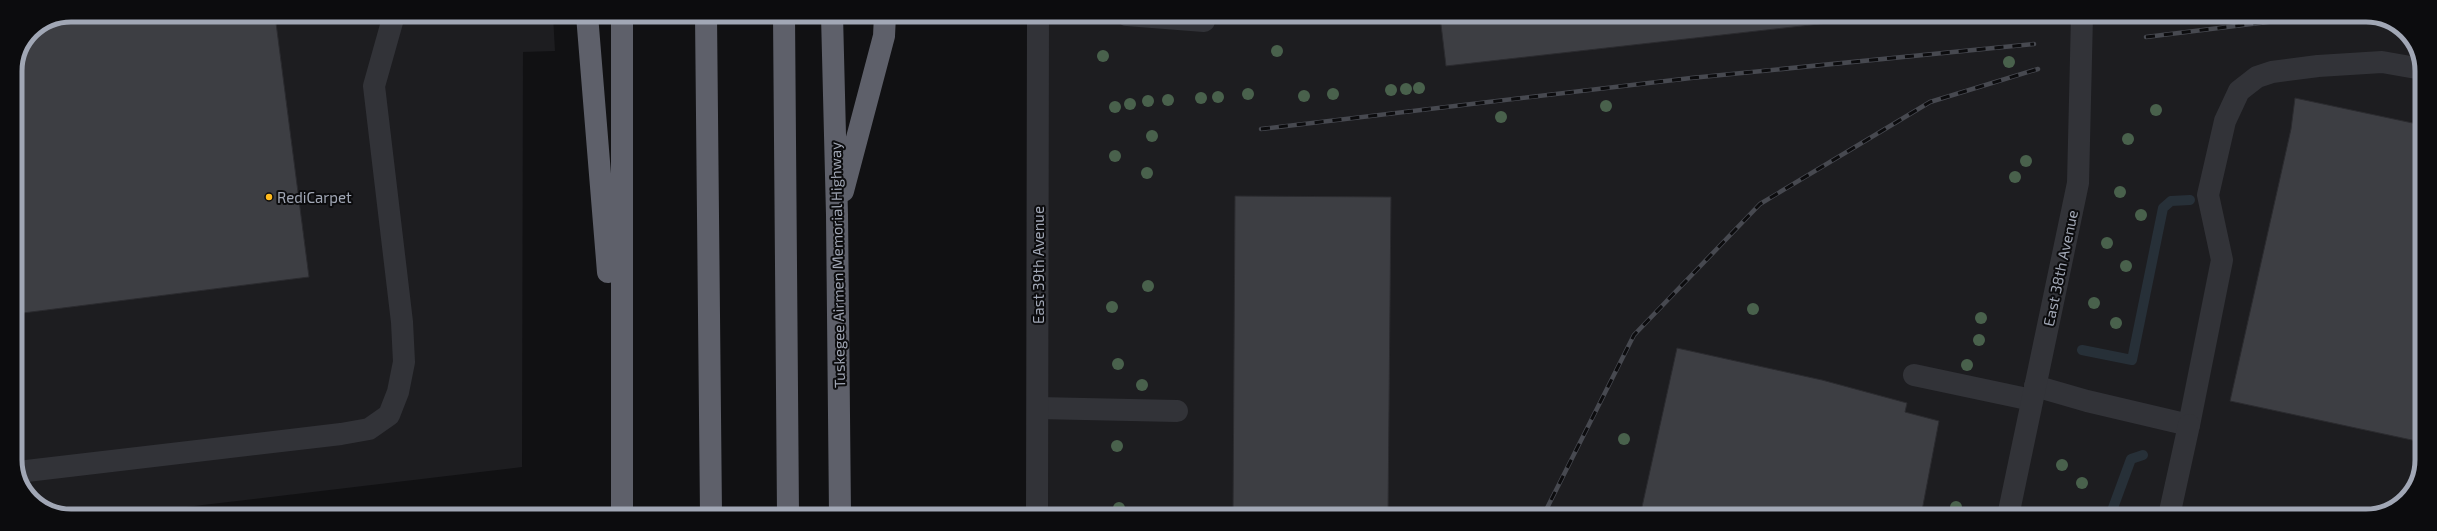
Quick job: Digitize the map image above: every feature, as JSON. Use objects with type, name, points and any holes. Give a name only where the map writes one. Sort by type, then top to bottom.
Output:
[{"type":"highway","points":[[588,22],[604,207],[622,475]]},
{"type":"highway","points":[[622,22],[622,509]]},
{"type":"highway","points":[[706,22],[711,509]]},
{"type":"highway","points":[[784,22],[788,509]]},
{"type":"highway","name":"Tuskegee Airmen Memorial Highway","points":[[832,22],[837,215],[840,509]]},
{"type":"highway","points":[[837,215],[884,36],[885,22]]},
{"type":"street","points":[[23,471],[341,434],[369,429],[389,415],[398,392],[404,362],[402,322],[374,86],[392,22]]},
{"type":"street","name":"East 39th Avenue","points":[[1037,509],[1038,22]]},
{"type":"street","name":"East 38th Avenue","points":[[2009,509],[2078,183],[2082,22]]},
{"type":"street","points":[[2171,509],[2222,260],[2208,195],[2225,121],[2239,92],[2262,75],[2318,66],[2382,62],[2415,69]]},
{"type":"street","points":[[1914,375],[2087,402],[2189,425]]},
{"type":"street","points":[[1038,408],[1177,411]]},
{"type":"shaded area","points":[[71,22],[553,22],[555,51],[523,52],[522,467],[169,509],[71,509],[55,506],[41,499],[29,485],[22,463],[22,71],[26,52],[36,36],[52,26]]},
{"type":"shaded area","points":[[1039,22],[2366,22],[2382,25],[2396,32],[2408,46],[2413,58],[2415,68],[2415,460],[2412,476],[2403,492],[2388,504],[2373,509],[1037,509]]},
{"type":"building","points":[[71,22],[276,22],[309,277],[22,313],[22,71],[26,52],[36,36],[52,26]]},
{"type":"building","points":[[1441,22],[1837,22],[1446,66]]},
{"type":"building","points":[[2295,98],[2415,124],[2415,441],[2230,401],[2291,129]]},
{"type":"building","points":[[1235,196],[1391,197],[1388,509],[1233,509]]},
{"type":"building","points":[[1677,348],[1822,380],[1907,403],[1905,412],[1939,421],[1922,509],[1642,509]]},
{"type":"waterway","points":[[2082,350],[2132,360],[2163,208],[2171,201],[2190,200]]},
{"type":"waterway","points":[[2113,509],[2131,459],[2143,455]]},
{"type":"railway","points":[[2146,37],[2267,22]]},
{"type":"railway","points":[[1261,129],[1691,78],[2034,44]]},
{"type":"railway","points":[[1547,509],[1634,335],[1760,204],[1930,102],[2038,69]]},
{"type":"place","name":"RediCarpet","points":[[269,197]]}]
